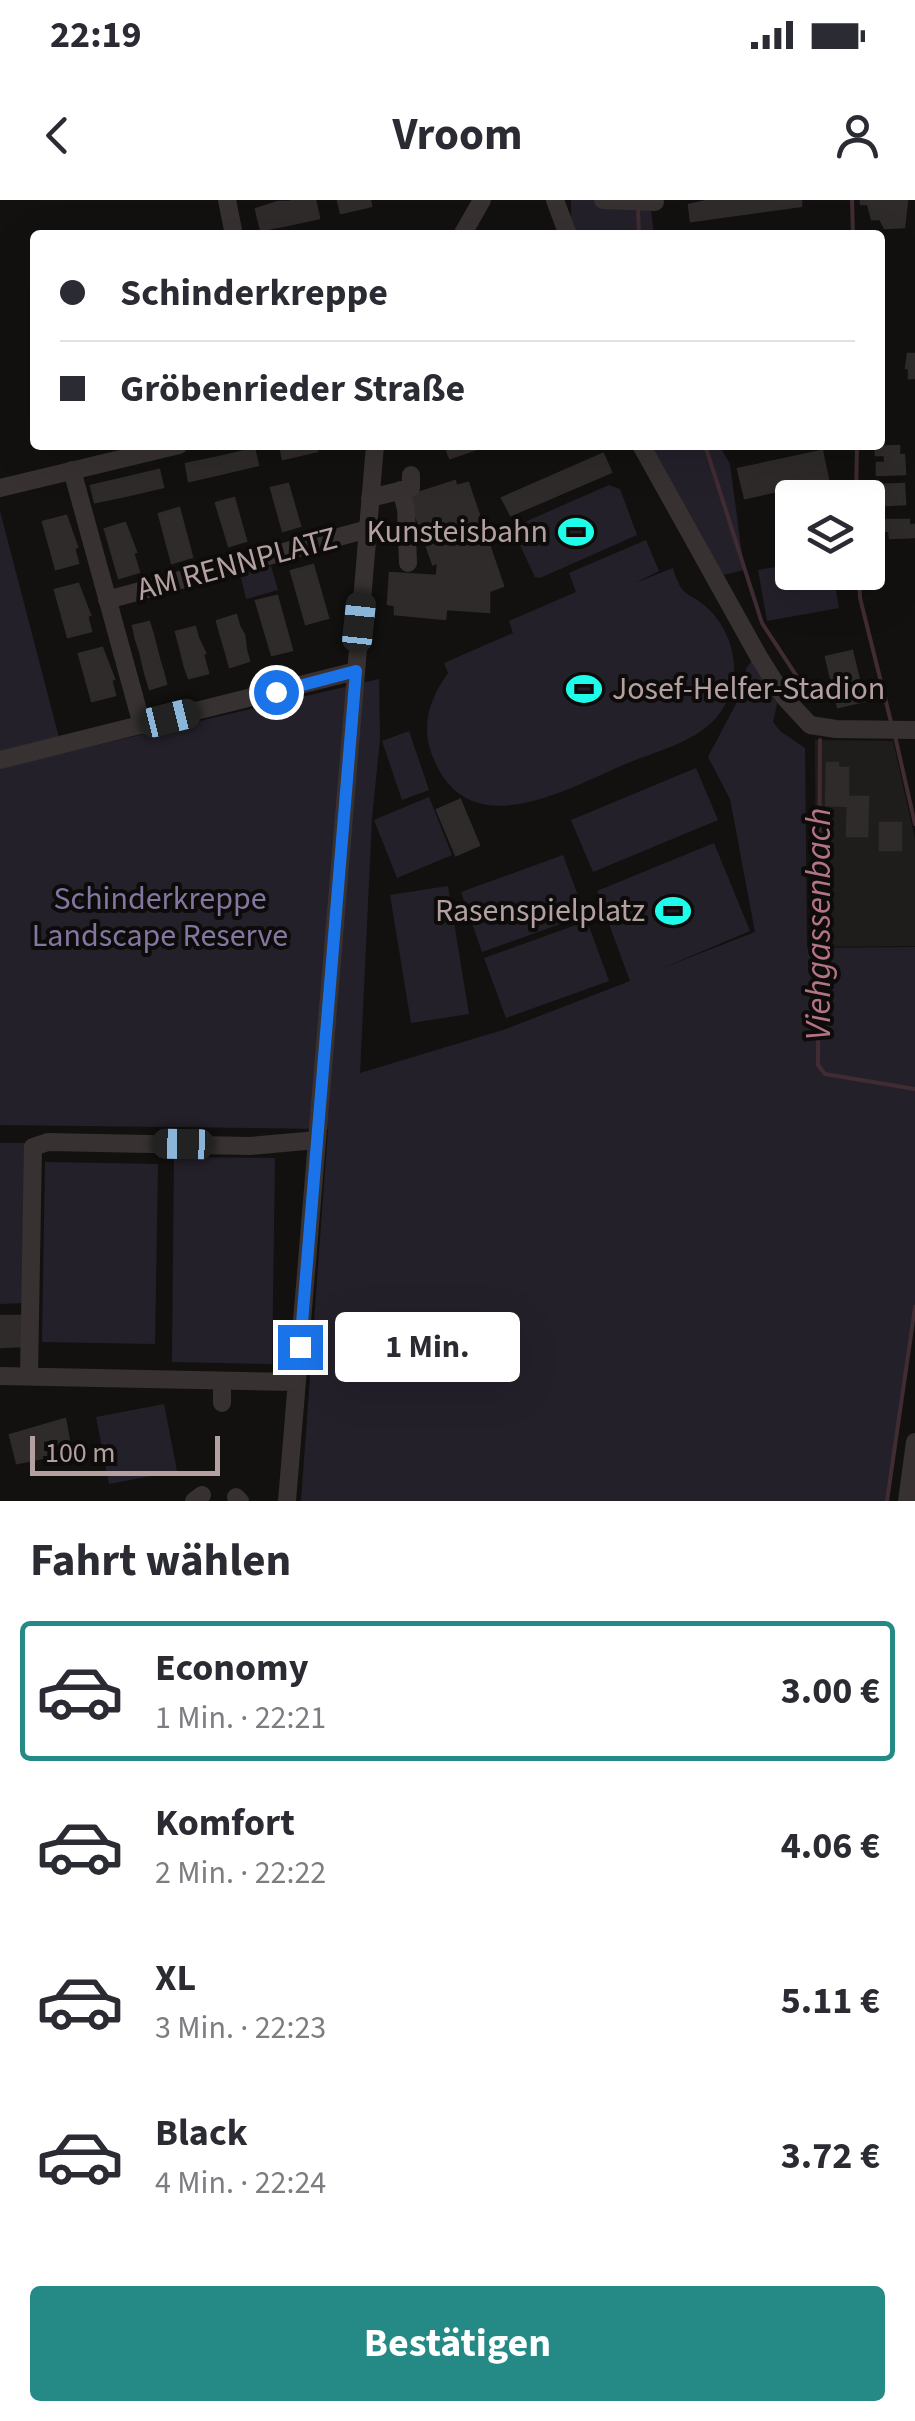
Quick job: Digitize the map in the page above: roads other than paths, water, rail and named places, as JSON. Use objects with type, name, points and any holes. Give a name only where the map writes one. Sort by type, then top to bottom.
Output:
[{"type":"street","points":[[227,200],[233,230]]},
{"type":"street","points":[[465,230],[482,200]]},
{"type":"street","points":[[555,200],[566,230]]},
{"type":"street","points":[[603,200],[655,202]]},
{"type":"street","points":[[0,488],[157,450]]},
{"type":"street","points":[[287,1501],[375,450]]},
{"type":"street","points":[[643,450],[784,697],[810,725],[913,730]]},
{"type":"street","name":"AM RENNPLATZ","points":[[72,470],[142,725]]},
{"type":"street","points":[[370,498],[406,482],[408,564]]},
{"type":"street","name":"AM RENNPLATZ","points":[[107,600],[368,529]]},
{"type":"street","points":[[0,760],[116,728],[142,725],[284,683],[356,671]]},
{"type":"street","points":[[29,1376],[33,1147],[48,1142],[250,1146],[318,1140]]},
{"type":"street","points":[[0,1376],[296,1382]]},
{"type":"street","points":[[222,1382],[222,1403]]},
{"type":"street","points":[[907,1501],[915,1442]]},
{"type":"waterway","points":[[852,200],[853,230]]},
{"type":"waterway","name":"Viehgassenbach","points":[[638,210],[639,230]]},
{"type":"waterway","name":"Viehgassenbach","points":[[707,450],[762,623],[811,698]]},
{"type":"waterway","points":[[856,480],[857,450]]},
{"type":"waterway","points":[[860,590],[891,722]]},
{"type":"waterway","points":[[895,736],[915,824]]},
{"type":"waterway","name":"Viehgassenbach","points":[[820,740],[818,1065],[825,1074],[915,1089]]},
{"type":"waterway","points":[[887,1501],[915,1307]]},
{"type":"place","name":"Kunsteisbahn","points":[[576,532]]},
{"type":"place","name":"Josef-Helfer-Stadion","points":[[584,689]]},
{"type":"place","name":"Rasenspielplatz","points":[[673,911]]},
{"type":"park label","name":"Schinderkreppe Landscape Reserve","points":[[160,918]]}]
